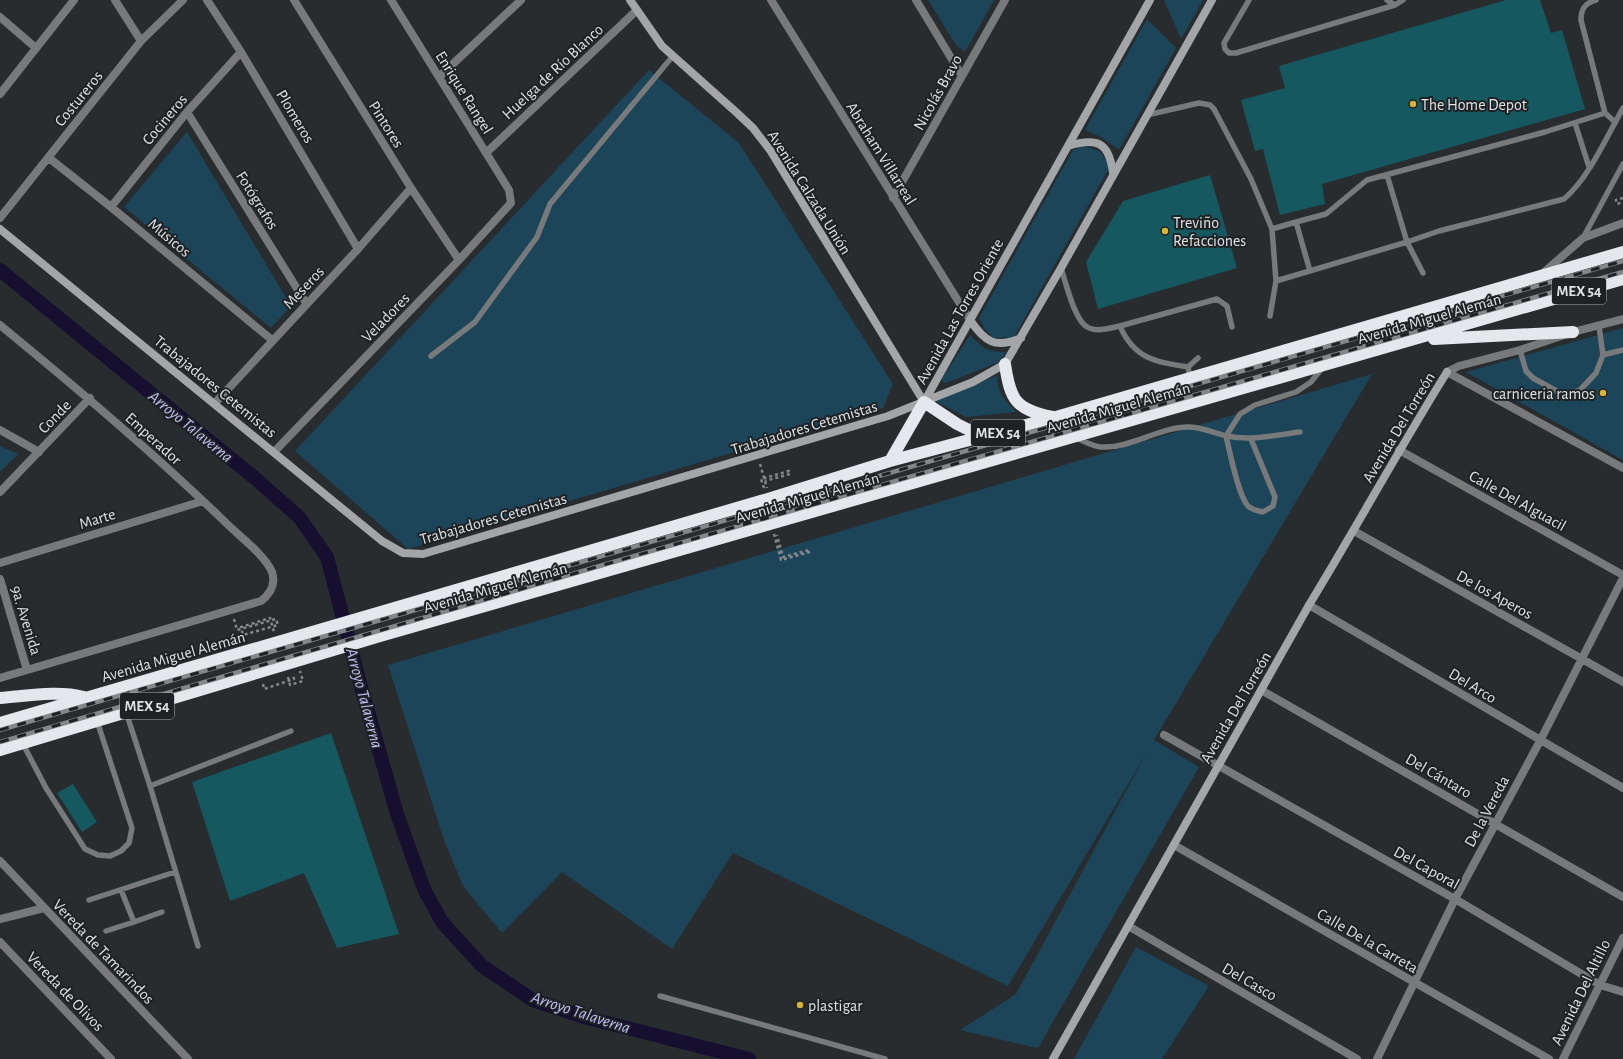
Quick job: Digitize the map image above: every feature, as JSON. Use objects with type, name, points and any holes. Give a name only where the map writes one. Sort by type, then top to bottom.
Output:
[{"type":"highway","name":"Avenida Miguel Alemán","points":[[0,723],[763,501],[890,461],[1056,417],[1189,372],[1539,277],[1623,252]]},
{"type":"highway","name":"Avenida Miguel Alemán","points":[[0,750],[126,712],[296,666],[380,636],[1415,340],[1623,279]]},
{"type":"highway","points":[[1415,340],[1573,332]]},
{"type":"highway","points":[[1005,364],[1008,386],[1017,402],[1033,412],[1056,417]]},
{"type":"highway","points":[[890,461],[924,402],[957,424],[983,437]]},
{"type":"highway","points":[[0,698],[74,694],[87,698]]},
{"type":"street","points":[[0,94],[74,0]]},
{"type":"street","points":[[115,0],[141,41]]},
{"type":"street","name":"Costureros","points":[[0,218],[141,41],[183,0]]},
{"type":"street","name":"Plomeros","points":[[207,0],[241,52],[358,249]]},
{"type":"street","name":"Pintores","points":[[294,0],[410,188],[459,260]]},
{"type":"street","points":[[439,77],[521,0]]},
{"type":"street","name":"Avenida Calzada Unión","points":[[630,0],[662,46],[672,57],[753,128],[770,150],[924,402]]},
{"type":"street","name":"Abraham Villarreal","points":[[771,0],[970,320]]},
{"type":"street","points":[[916,0],[962,76]]},
{"type":"street","name":"Nicolás Bravo","points":[[893,198],[1005,0]]},
{"type":"street","name":"Avenida Las Torres Oriente","points":[[924,402],[1150,0]]},
{"type":"street","name":"Avenida Las Torres Oriente","points":[[924,402],[973,382],[1005,364],[1061,268],[1113,173],[1212,0]]},
{"type":"street","name":"Enrique Rangel","points":[[394,1],[509,190],[512,199]]},
{"type":"street","name":"Huelga de Río Blanco","points":[[486,152],[637,10]]},
{"type":"street","points":[[0,17],[36,48]]},
{"type":"street","name":"Cocineros","points":[[112,206],[187,112],[241,52]]},
{"type":"street","name":"Fotógrafos","points":[[187,112],[306,303]]},
{"type":"street","points":[[1068,146],[1085,141],[1095,142],[1105,149],[1111,157],[1113,173]]},
{"type":"street","name":"Músicos","points":[[49,158],[112,206],[272,340]]},
{"type":"street","name":"Meseros","points":[[215,403],[306,303],[358,249],[410,188]]},
{"type":"street","name":"Veladores","points":[[274,452],[509,207],[512,199]]},
{"type":"street","points":[[1539,277],[1583,238],[1623,223]]},
{"type":"street","name":"Trabajadores Cetemistas","points":[[0,229],[215,403],[382,541],[403,552],[413,554],[423,554],[758,456],[888,416],[924,402]]},
{"type":"street","points":[[1446,372],[1460,366],[1520,350],[1573,332],[1623,319]]},
{"type":"street","points":[[970,320],[978,332],[997,344],[1007,344],[1021,338]]},
{"type":"street","name":"Emperador","points":[[0,325],[90,398],[202,500],[266,564],[271,572],[273,585]]},
{"type":"street","points":[[1446,372],[1623,468]]},
{"type":"street","name":"Avenida Del Torreón","points":[[1053,1059],[1130,927],[1174,845],[1309,605],[1354,531],[1399,450],[1446,372]]},
{"type":"street","name":"Conde","points":[[0,492],[90,398]]},
{"type":"street","name":"Conde","points":[[0,430],[38,452]]},
{"type":"street","name":"Calle Del Alguacil","points":[[1399,450],[1623,576]]},
{"type":"street","name":"Marte","points":[[0,563],[202,500]]},
{"type":"street","name":"De los Aperos","points":[[1354,531],[1623,682]]},
{"type":"street","name":"De la Vereda","points":[[1377,1059],[1416,983],[1455,899],[1540,741],[1623,576]]},
{"type":"street","name":"9a. Avenida","points":[[0,579],[27,670]]},
{"type":"street","name":"Avenida Miguel Alemán","points":[[0,678],[261,601],[268,596],[273,585]]},
{"type":"street","name":"Del Arco","points":[[1309,605],[1623,788]]},
{"type":"street","name":"Del Cántaro","points":[[1261,690],[1623,897]]},
{"type":"street","name":"Del Caporal","points":[[1164,735],[1455,899],[1600,985],[1623,992]]},
{"type":"street","name":"Calle De la Carreta","points":[[1174,845],[1549,1059]]},
{"type":"street","name":"Vereda de Tamarindos","points":[[0,862],[188,1059]]},
{"type":"street","points":[[0,919],[44,908]]},
{"type":"street","name":"Del Casco","points":[[1130,927],[1357,1059]]},
{"type":"street","name":"Avenida Del Altillo","points":[[1563,1059],[1623,938]]},
{"type":"street","name":"Vereda de Olivos","points":[[0,942],[111,1059]]},
{"type":"lane","points":[[1249,0],[1224,43],[1225,49],[1228,53],[1236,53],[1395,5],[1403,0]]},
{"type":"lane","points":[[1387,0],[1395,5]]},
{"type":"lane","points":[[1596,0],[1586,4],[1583,8],[1581,20],[1605,113],[1615,122]]},
{"type":"lane","points":[[431,356],[475,322],[538,237],[550,204],[672,57]]},
{"type":"lane","points":[[1146,115],[1199,103],[1210,105],[1214,109],[1251,179],[1272,229],[1276,281],[1270,316]]},
{"type":"lane","points":[[1276,281],[1439,231],[1564,199],[1574,191],[1623,108]]},
{"type":"lane","points":[[1272,229],[1326,214],[1363,183],[1575,123],[1605,113]]},
{"type":"lane","points":[[1575,123],[1589,167]]},
{"type":"lane","points":[[1583,238],[1623,164]]},
{"type":"lane","points":[[1387,175],[1406,242],[1424,273]]},
{"type":"lane","points":[[1296,222],[1310,271]]},
{"type":"lane","points":[[1061,268],[1077,316],[1082,323],[1090,328],[1096,330],[1120,326],[1217,299],[1227,306],[1232,327]]},
{"type":"lane","points":[[1120,326],[1125,338],[1138,352],[1162,363],[1189,372],[1198,358]]},
{"type":"lane","points":[[1520,350],[1526,371],[1534,378],[1562,394],[1570,394],[1580,390],[1596,373],[1603,355],[1599,326]]},
{"type":"lane","points":[[1603,355],[1623,350]]},
{"type":"lane","points":[[1252,439],[1275,497],[1273,506],[1263,512],[1251,508],[1244,501],[1231,460],[1226,436],[1240,414],[1255,405],[1296,392],[1311,382],[1324,365]]},
{"type":"lane","points":[[1073,437],[1102,447],[1123,444],[1177,428],[1189,427],[1205,429],[1226,436],[1252,439],[1300,432]]},
{"type":"lane","points":[[126,712],[198,946]]},
{"type":"lane","points":[[23,744],[46,788],[85,849],[98,855],[110,856],[122,851],[129,843],[132,828],[97,721]]},
{"type":"lane","points":[[150,786],[291,731]]},
{"type":"lane","points":[[90,900],[176,872]]},
{"type":"lane","points":[[121,890],[134,922]]},
{"type":"lane","points":[[106,931],[162,912]]},
{"type":"lane","points":[[660,996],[885,1059]]},
{"type":"path","points":[[1623,198],[1616,200],[1617,204],[1623,202]]},
{"type":"path","points":[[758,456],[765,481],[790,474],[790,471],[761,479]]},
{"type":"path","points":[[771,524],[781,560],[810,552],[809,550],[783,557]]},
{"type":"path","points":[[231,609],[238,630],[276,619],[278,625],[243,635],[240,627],[270,618]]},
{"type":"path","points":[[287,675],[290,685],[303,681],[296,666]]},
{"type":"shaded area","points":[[928,0],[994,0],[965,52],[956,45]]},
{"type":"shaded area","points":[[1164,0],[1203,0],[1181,39]]},
{"type":"shaded area","points":[[1147,19],[1176,48],[1119,150],[1101,137],[1085,130]]},
{"type":"shaded area","points":[[649,70],[739,143],[893,384],[883,408],[408,549],[295,451]]},
{"type":"shaded area","points":[[187,132],[291,306],[271,328],[124,207]]},
{"type":"shaded area","points":[[1085,146],[1101,152],[1108,164],[1108,170],[1014,337],[993,338],[984,328],[979,318],[1073,150]]},
{"type":"shaded area","points":[[1623,328],[1623,460],[1466,372]]},
{"type":"shaded area","points":[[970,335],[978,343],[990,350],[1006,352],[999,362],[946,383],[943,382],[942,379]]},
{"type":"shaded area","points":[[1372,374],[1154,740],[1199,767],[1038,1048],[960,1030],[1016,994],[1146,754],[1008,986],[733,853],[672,949],[562,872],[502,933],[463,886],[444,840],[388,665]]},
{"type":"shaded area","points":[[998,375],[998,386],[1002,396],[1017,412],[966,417],[935,401]]},
{"type":"shaded area","points":[[0,446],[18,454],[0,472]]},
{"type":"shaded area","points":[[1136,947],[1209,986],[1162,1059],[1074,1059]]},
{"type":"building","name":"The Home Depot","points":[[1506,0],[1540,0],[1551,33],[1562,30],[1585,109],[1322,184],[1325,204],[1280,215],[1263,149],[1255,151],[1241,100],[1285,88],[1279,66]]},
{"type":"building","name":"Treviño Refacciones","points":[[1210,175],[1237,268],[1098,309],[1086,262],[1123,201]]},
{"type":"building","points":[[331,733],[399,934],[337,948],[304,873],[230,901],[192,782]]},
{"type":"building","points":[[73,784],[97,822],[82,832],[57,793]]},
{"type":"waterway","name":"Arroyo Talaverna","points":[[0,270],[256,479],[299,517],[327,557],[360,683],[397,814],[424,889],[442,922],[482,966],[533,1000],[584,1017],[749,1059]]},
{"type":"railway","points":[[0,730],[1623,261]]},
{"type":"railway","points":[[0,742],[610,563],[1623,272]]},
{"type":"place","name":"The Home Depot","points":[[1413,104]]},
{"type":"place","name":"Treviño Refacciones","points":[[1165,231]]},
{"type":"place","name":"carniceria ramos","points":[[1603,393]]},
{"type":"place","name":"plastigar","points":[[800,1005]]}]
